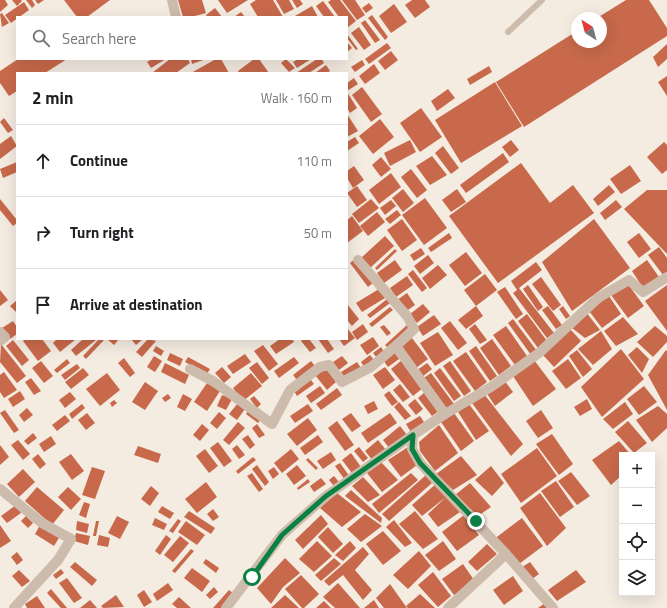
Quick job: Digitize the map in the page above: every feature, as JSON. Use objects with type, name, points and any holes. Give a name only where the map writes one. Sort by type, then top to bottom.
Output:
[{"type":"street","points":[[172,0],[176,16]]},
{"type":"street","points":[[190,369],[213,381],[272,424],[290,390],[320,367],[329,366],[342,382],[371,367],[414,329],[407,316],[358,260]]},
{"type":"street","points":[[226,608],[282,535],[326,496],[413,435],[490,387],[539,353],[598,298],[629,280],[643,292],[667,278]]},
{"type":"street","points":[[0,332],[5,337],[0,340]]},
{"type":"street","points":[[396,346],[445,414]]},
{"type":"street","points":[[413,435],[412,449],[420,463],[506,554],[553,608]]},
{"type":"street","points":[[0,489],[42,523],[71,539],[58,560],[14,608]]},
{"type":"street","points":[[448,608],[506,554]]},
{"type":"lane","points":[[508,32],[542,0]]},
{"type":"building","points":[[0,0],[5,0],[8,5],[0,12]]},
{"type":"building","points":[[12,0],[21,0],[22,1],[17,6]]},
{"type":"building","points":[[26,0],[32,0],[35,5],[32,8]]},
{"type":"building","points":[[35,0],[44,0],[38,4]]},
{"type":"building","points":[[64,0],[110,0],[88,16],[76,16]]},
{"type":"building","points":[[178,0],[202,0],[206,13],[195,16],[183,16]]},
{"type":"building","points":[[218,0],[248,0],[227,13]]},
{"type":"building","points":[[256,0],[273,0],[282,16],[257,16],[250,4]]},
{"type":"building","points":[[276,0],[289,0],[294,9],[284,14]]},
{"type":"building","points":[[292,0],[300,0],[303,4],[297,8]]},
{"type":"building","points":[[331,0],[340,0],[356,21],[348,27],[348,16],[338,16],[328,2]]},
{"type":"building","points":[[342,0],[355,0],[365,15],[357,20]]},
{"type":"building","points":[[412,0],[425,0],[430,7],[415,18],[405,5]]},
{"type":"building","points":[[626,0],[649,0],[667,28],[667,36],[524,127],[496,82],[571,35],[571,48],[607,48],[607,12]]},
{"type":"building","points":[[323,1],[334,16],[323,16],[316,6]]},
{"type":"building","points":[[24,2],[29,10],[21,16],[16,16],[16,19],[11,23],[5,15]]},
{"type":"building","points":[[369,3],[373,8],[366,13],[362,8]]},
{"type":"building","points":[[394,4],[407,22],[391,33],[379,16]]},
{"type":"building","points":[[312,6],[317,16],[295,16]]},
{"type":"building","points":[[215,8],[221,16],[206,16]]},
{"type":"building","points":[[241,12],[244,16],[235,16]]},
{"type":"building","points":[[2,13],[9,23],[2,27],[0,14]]},
{"type":"building","points":[[372,15],[388,37],[385,40],[368,18]]},
{"type":"building","points":[[365,20],[380,40],[375,43],[361,23]]},
{"type":"building","points":[[359,27],[371,45],[364,50],[351,33]]},
{"type":"building","points":[[348,35],[358,49],[356,50],[348,39]]},
{"type":"building","points":[[348,43],[352,48],[348,51]]},
{"type":"building","points":[[387,43],[391,48],[369,64],[365,59]]},
{"type":"building","points":[[667,44],[667,59],[658,67],[653,57]]},
{"type":"building","points":[[391,51],[398,60],[385,70],[378,61]]},
{"type":"building","points":[[16,60],[65,60],[47,72],[16,72],[16,92],[9,96],[0,83],[0,71]]},
{"type":"building","points":[[150,60],[164,60],[151,68],[147,62]]},
{"type":"building","points":[[169,60],[188,60],[190,63],[177,72],[153,72]]},
{"type":"building","points":[[191,60],[203,60],[192,64]]},
{"type":"building","points":[[214,60],[222,60],[228,72],[193,72]]},
{"type":"building","points":[[253,60],[260,60],[268,72],[238,72]]},
{"type":"building","points":[[287,60],[295,68],[289,72],[281,63]]},
{"type":"building","points":[[296,60],[309,60],[297,68],[293,62]]},
{"type":"building","points":[[316,60],[322,60],[324,63],[310,72],[298,72]]},
{"type":"building","points":[[362,60],[365,65],[355,72],[351,67]]},
{"type":"building","points":[[374,64],[380,73],[365,84],[359,76]]},
{"type":"building","points":[[326,65],[330,71],[328,72],[316,72]]},
{"type":"building","points":[[489,66],[492,72],[470,85],[467,79]]},
{"type":"building","points":[[667,76],[667,96],[658,82]]},
{"type":"building","points":[[354,78],[358,84],[348,90],[348,82]]},
{"type":"building","points":[[495,82],[522,126],[461,163],[435,120]]},
{"type":"building","points":[[362,87],[382,114],[371,122],[352,95]]},
{"type":"building","points":[[448,89],[455,98],[437,111],[431,101]]},
{"type":"building","points":[[348,94],[357,108],[350,113],[348,110]]},
{"type":"building","points":[[421,108],[442,137],[420,152],[400,123]]},
{"type":"building","points":[[348,116],[358,131],[348,136]]},
{"type":"building","points":[[4,118],[13,130],[8,133],[0,122]]},
{"type":"building","points":[[380,119],[394,137],[373,154],[359,136]]},
{"type":"building","points":[[11,136],[16,147],[0,159],[0,144]]},
{"type":"building","points":[[355,137],[359,143],[348,150],[348,141]]},
{"type":"building","points":[[410,140],[416,152],[390,166],[384,153]]},
{"type":"building","points":[[511,140],[519,150],[510,157],[502,147]]},
{"type":"building","points":[[664,142],[667,145],[667,170],[662,174],[647,157]]},
{"type":"building","points":[[443,146],[459,168],[451,174],[435,153]]},
{"type":"building","points":[[503,153],[509,162],[466,193],[460,185]]},
{"type":"building","points":[[432,156],[447,175],[430,185],[416,166]]},
{"type":"building","points":[[381,157],[391,169],[381,177],[372,165]]},
{"type":"building","points":[[16,162],[16,172],[3,178],[0,169]]},
{"type":"building","points":[[521,163],[550,203],[573,185],[594,213],[498,283],[449,216]]},
{"type":"building","points":[[630,165],[641,181],[621,194],[610,179]]},
{"type":"building","points":[[354,166],[364,180],[353,188],[348,180],[348,170]]},
{"type":"building","points":[[411,169],[427,190],[417,198],[401,177]]},
{"type":"building","points":[[391,173],[401,187],[379,204],[369,190]]},
{"type":"building","points":[[609,185],[615,192],[598,206],[593,199]]},
{"type":"building","points":[[357,186],[367,200],[357,207],[348,192]]},
{"type":"building","points":[[403,189],[414,203],[403,212],[392,198]]},
{"type":"building","points":[[457,189],[466,202],[451,212],[442,200]]},
{"type":"building","points":[[647,190],[667,190],[667,254],[624,209]]},
{"type":"building","points":[[425,198],[447,228],[424,245],[402,215]]},
{"type":"building","points":[[0,199],[16,219],[16,224],[13,226],[0,210]]},
{"type":"building","points":[[371,199],[379,208],[359,223],[352,214]]},
{"type":"building","points":[[391,200],[396,206],[385,215],[380,208]]},
{"type":"building","points":[[616,200],[622,207],[605,220],[600,213]]},
{"type":"building","points":[[397,210],[401,215],[390,224],[385,219]]},
{"type":"building","points":[[377,212],[385,222],[368,236],[360,226]]},
{"type":"building","points":[[352,216],[363,231],[348,242],[348,219]]},
{"type":"building","points":[[402,219],[417,240],[402,251],[387,230]]},
{"type":"building","points":[[594,219],[630,268],[572,311],[542,262]]},
{"type":"building","points":[[449,233],[452,238],[431,252],[428,248]]},
{"type":"building","points":[[639,233],[651,249],[639,258],[627,242]]},
{"type":"building","points":[[385,236],[394,246],[370,268],[361,258]]},
{"type":"building","points":[[659,247],[667,258],[667,272],[663,275],[648,255]]},
{"type":"building","points":[[421,248],[425,254],[414,261],[410,255]]},
{"type":"building","points":[[395,249],[397,251],[377,270],[375,268]]},
{"type":"building","points":[[466,252],[482,273],[465,286],[449,265]]},
{"type":"building","points":[[428,255],[434,263],[420,274],[414,266]]},
{"type":"building","points":[[355,259],[373,283],[368,287],[350,263]]},
{"type":"building","points":[[395,260],[402,270],[384,283],[377,273]]},
{"type":"building","points":[[647,260],[659,277],[643,288],[632,271]]},
{"type":"building","points":[[536,262],[542,270],[519,288],[554,333],[547,338],[513,293],[517,290],[511,281]]},
{"type":"building","points":[[438,265],[447,275],[430,289],[422,278]]},
{"type":"building","points":[[413,270],[427,288],[422,292],[408,274]]},
{"type":"building","points":[[485,274],[497,290],[476,306],[464,290]]},
{"type":"building","points":[[407,276],[413,285],[396,297],[390,288]]},
{"type":"building","points":[[541,277],[561,305],[553,311],[532,284]]},
{"type":"building","points":[[628,284],[644,306],[628,318],[611,295]]},
{"type":"building","points":[[528,285],[543,307],[538,311],[523,289]]},
{"type":"building","points":[[667,285],[667,331],[645,301]]},
{"type":"building","points":[[505,287],[523,314],[516,319],[497,292]]},
{"type":"building","points":[[379,289],[385,298],[362,312],[356,303]]},
{"type":"building","points":[[0,290],[8,300],[0,306]]},
{"type":"building","points":[[407,293],[415,305],[405,312],[397,300]]},
{"type":"building","points":[[609,296],[621,314],[602,328],[589,311]]},
{"type":"building","points":[[387,299],[390,303],[370,318],[367,315]]},
{"type":"building","points":[[16,301],[16,312],[10,306]]},
{"type":"building","points":[[423,304],[430,312],[417,323],[410,314]]},
{"type":"building","points":[[348,305],[359,319],[352,326],[348,321]]},
{"type":"building","points":[[476,306],[483,316],[466,329],[458,320]]},
{"type":"building","points":[[548,306],[562,325],[556,329],[542,310]]},
{"type":"building","points":[[563,306],[570,316],[566,319],[559,309]]},
{"type":"building","points":[[390,307],[393,310],[372,327],[369,324]]},
{"type":"building","points":[[586,312],[600,330],[585,338],[572,328]]},
{"type":"building","points":[[527,314],[547,341],[538,348],[518,321]]},
{"type":"building","points":[[434,315],[441,324],[423,336],[417,327]]},
{"type":"building","points":[[623,317],[638,334],[616,346],[604,331]]},
{"type":"building","points":[[513,319],[537,351],[531,355],[508,323]]},
{"type":"building","points":[[13,321],[16,326],[16,335],[10,339],[2,328]]},
{"type":"building","points":[[450,321],[467,343],[458,350],[441,328]]},
{"type":"building","points":[[363,324],[368,332],[357,340],[352,332]]},
{"type":"building","points":[[475,324],[487,340],[480,344],[469,329]]},
{"type":"building","points":[[384,325],[391,333],[387,336],[380,327]]},
{"type":"building","points":[[407,325],[409,328],[387,347],[385,345]]},
{"type":"building","points":[[506,326],[527,356],[515,365],[493,335]]},
{"type":"building","points":[[655,326],[667,336],[667,342],[653,357],[637,342]]},
{"type":"building","points":[[348,329],[355,338],[344,346],[340,340],[348,340]]},
{"type":"building","points":[[570,329],[581,341],[554,367],[543,355]]},
{"type":"building","points":[[601,331],[612,349],[593,365],[578,349]]},
{"type":"building","points":[[438,332],[453,355],[435,366],[420,343]]},
{"type":"building","points":[[373,337],[379,346],[367,355],[360,345]]},
{"type":"building","points":[[412,338],[428,359],[416,368],[400,347]]},
{"type":"building","points":[[492,339],[511,366],[499,375],[480,348]]},
{"type":"building","points":[[13,340],[29,360],[22,366],[6,346]]},
{"type":"building","points":[[43,340],[51,351],[38,361],[23,341]]},
{"type":"building","points":[[56,340],[75,340],[60,352],[53,343]]},
{"type":"building","points":[[82,340],[96,340],[76,356],[71,350]]},
{"type":"building","points":[[98,340],[104,340],[86,359],[83,356]]},
{"type":"building","points":[[108,340],[118,340],[114,345]]},
{"type":"building","points":[[132,340],[142,340],[136,345]]},
{"type":"building","points":[[147,340],[156,341],[142,357],[136,352]]},
{"type":"building","points":[[279,340],[293,340],[294,342],[276,354],[270,346]]},
{"type":"building","points":[[310,340],[316,348],[310,352],[301,341]]},
{"type":"building","points":[[319,340],[328,340],[334,349],[328,353]]},
{"type":"building","points":[[1,344],[26,376],[17,383],[0,362]]},
{"type":"building","points":[[263,345],[278,364],[269,371],[254,351]]},
{"type":"building","points":[[156,346],[164,351],[161,356],[153,351]]},
{"type":"building","points":[[476,346],[497,376],[490,381],[469,351]]},
{"type":"building","points":[[381,347],[385,353],[377,358],[373,353]]},
{"type":"building","points":[[637,347],[649,359],[642,373],[628,355]]},
{"type":"building","points":[[621,349],[644,379],[602,417],[581,387]]},
{"type":"building","points":[[577,350],[592,369],[583,377],[569,356]]},
{"type":"building","points":[[666,350],[667,351],[667,410],[648,375]]},
{"type":"building","points":[[394,352],[399,359],[388,367],[383,360]]},
{"type":"building","points":[[466,352],[487,382],[475,391],[453,361]]},
{"type":"building","points":[[170,353],[183,359],[180,366],[167,360]]},
{"type":"building","points":[[245,354],[251,362],[233,374],[227,366]]},
{"type":"building","points":[[370,355],[375,361],[365,368],[361,362]]},
{"type":"building","points":[[154,356],[162,361],[155,372],[147,367]]},
{"type":"building","points":[[342,356],[348,363],[339,370],[333,362]]},
{"type":"building","points":[[188,357],[210,369],[207,374],[185,362]]},
{"type":"building","points":[[294,357],[299,363],[279,378],[274,371]]},
{"type":"building","points":[[124,358],[135,373],[130,377],[118,363]]},
{"type":"building","points":[[67,359],[70,363],[57,373],[54,370]]},
{"type":"building","points":[[568,359],[581,378],[566,389],[552,371]]},
{"type":"building","points":[[402,360],[424,387],[413,396],[391,369]]},
{"type":"building","points":[[534,360],[556,389],[533,406],[513,376]]},
{"type":"building","points":[[41,361],[53,376],[44,383],[32,368]]},
{"type":"building","points":[[311,361],[315,366],[297,380],[293,375]]},
{"type":"building","points":[[450,361],[471,391],[464,396],[443,366]]},
{"type":"building","points":[[257,362],[269,378],[262,384],[249,368]]},
{"type":"building","points":[[357,362],[361,368],[345,378],[341,372]]},
{"type":"building","points":[[165,363],[189,375],[185,384],[161,372]]},
{"type":"building","points":[[427,363],[432,369],[422,377],[416,371]]},
{"type":"building","points":[[77,364],[80,368],[65,380],[61,375]]},
{"type":"building","points":[[222,367],[231,377],[224,383],[215,373]]},
{"type":"building","points":[[325,367],[336,382],[327,390],[315,375]]},
{"type":"building","points":[[385,367],[395,380],[383,389],[373,375]]},
{"type":"building","points":[[83,368],[89,375],[71,389],[65,382]]},
{"type":"building","points":[[440,368],[461,396],[454,401],[434,373]]},
{"type":"building","points":[[4,372],[17,390],[4,398],[0,392],[0,375]]},
{"type":"building","points":[[107,373],[120,390],[100,406],[86,389]]},
{"type":"building","points":[[251,373],[262,386],[243,401],[233,388]]},
{"type":"building","points":[[431,373],[454,404],[445,411],[421,380]]},
{"type":"building","points":[[31,378],[41,391],[34,395],[25,382]]},
{"type":"building","points":[[311,380],[314,384],[297,396],[294,391]]},
{"type":"building","points":[[504,380],[513,392],[495,406],[486,392]]},
{"type":"building","points":[[145,382],[158,391],[145,410],[132,402]]},
{"type":"building","points":[[207,383],[220,391],[207,411],[194,402]]},
{"type":"building","points":[[400,384],[410,397],[403,402],[393,390]]},
{"type":"building","points":[[320,386],[325,393],[311,403],[306,396]]},
{"type":"building","points":[[644,386],[657,402],[639,415],[627,399]]},
{"type":"building","points":[[337,388],[342,395],[321,410],[316,404]]},
{"type":"building","points":[[20,391],[25,399],[13,407],[8,399]]},
{"type":"building","points":[[389,391],[398,402],[392,406],[384,395]]},
{"type":"building","points":[[70,392],[76,399],[65,408],[59,400]]},
{"type":"building","points":[[425,392],[439,411],[432,416],[418,398]]},
{"type":"building","points":[[168,394],[171,398],[165,402],[162,398]]},
{"type":"building","points":[[183,394],[192,399],[185,411],[177,407]]},
{"type":"building","points":[[484,394],[523,444],[511,456],[472,403]]},
{"type":"building","points":[[222,395],[232,399],[226,410],[217,406]]},
{"type":"building","points":[[254,396],[261,404],[257,408],[250,399]]},
{"type":"building","points":[[415,399],[423,409],[416,415],[408,405]]},
{"type":"building","points":[[587,399],[592,409],[580,416],[574,407]]},
{"type":"building","points":[[114,400],[117,403],[112,407],[110,403]]},
{"type":"building","points":[[374,401],[378,409],[368,414],[364,406]]},
{"type":"building","points":[[399,402],[411,416],[405,420],[394,407]]},
{"type":"building","points":[[625,402],[633,414],[613,429],[603,419]]},
{"type":"building","points":[[238,403],[245,409],[237,420],[229,414]]},
{"type":"building","points":[[82,404],[85,408],[72,419],[69,414]]},
{"type":"building","points":[[308,404],[313,411],[295,423],[290,416]]},
{"type":"building","points":[[469,404],[489,431],[476,440],[458,412]]},
{"type":"building","points":[[658,406],[667,414],[667,428],[652,442],[636,420]]},
{"type":"building","points":[[27,408],[33,415],[24,422],[19,415]]},
{"type":"building","points":[[5,410],[19,430],[14,433],[0,413]]},
{"type":"building","points":[[541,410],[553,428],[538,438],[526,421]]},
{"type":"building","points":[[248,411],[261,419],[258,423],[246,414]]},
{"type":"building","points":[[219,412],[226,418],[217,429],[210,423]]},
{"type":"building","points":[[87,413],[95,423],[86,430],[78,420]]},
{"type":"building","points":[[351,413],[361,426],[352,432],[342,419]]},
{"type":"building","points":[[390,413],[397,423],[368,443],[361,433]]},
{"type":"building","points":[[454,413],[474,441],[461,451],[441,422]]},
{"type":"building","points":[[65,415],[70,421],[57,431],[52,425]]},
{"type":"building","points":[[420,416],[426,425],[412,434],[406,424]]},
{"type":"building","points":[[308,418],[317,430],[297,446],[287,434]]},
{"type":"building","points":[[337,421],[354,445],[345,451],[328,428]]},
{"type":"building","points":[[628,421],[647,443],[633,452],[615,432]]},
{"type":"building","points":[[238,422],[245,428],[229,445],[223,440]]},
{"type":"building","points":[[202,424],[209,430],[200,441],[193,435]]},
{"type":"building","points":[[257,424],[265,435],[259,438],[252,428]]},
{"type":"building","points":[[439,425],[458,453],[435,471],[420,451],[419,442]]},
{"type":"building","points":[[400,426],[407,435],[390,449],[383,440]]},
{"type":"building","points":[[33,433],[37,438],[28,445],[24,441]]},
{"type":"building","points":[[552,434],[573,464],[559,475],[536,444]]},
{"type":"building","points":[[248,435],[255,445],[250,449],[242,439]]},
{"type":"building","points":[[318,435],[323,442],[305,455],[300,448]]},
{"type":"building","points":[[51,436],[56,444],[44,452],[39,444]]},
{"type":"building","points":[[18,440],[30,454],[23,460],[11,445]]},
{"type":"building","points":[[378,440],[386,450],[373,461],[365,451]]},
{"type":"building","points":[[619,441],[628,452],[619,452],[619,478],[611,485],[592,460]]},
{"type":"building","points":[[218,442],[232,461],[224,467],[210,448]]},
{"type":"building","points":[[0,445],[9,457],[0,465]]},
{"type":"building","points":[[237,445],[245,455],[239,459],[232,449]]},
{"type":"building","points":[[138,446],[161,454],[158,463],[134,455]]},
{"type":"building","points":[[359,447],[368,458],[363,462],[354,451]]},
{"type":"building","points":[[408,447],[417,465],[401,477],[388,460]]},
{"type":"building","points":[[537,448],[557,476],[521,503],[501,474]]},
{"type":"building","points":[[205,449],[218,466],[209,473],[196,456]]},
{"type":"building","points":[[291,449],[299,459],[282,473],[274,463]]},
{"type":"building","points":[[331,452],[336,460],[323,469],[317,461]]},
{"type":"building","points":[[351,453],[361,467],[352,473],[342,460]]},
{"type":"building","points":[[38,454],[46,464],[40,469],[32,459]]},
{"type":"building","points":[[71,454],[84,471],[72,480],[59,462]]},
{"type":"building","points":[[461,456],[477,475],[453,490],[436,474]]},
{"type":"building","points":[[253,457],[256,460],[238,474],[236,471]]},
{"type":"building","points":[[308,458],[318,468],[316,470],[306,460]]},
{"type":"building","points":[[380,461],[398,480],[382,492],[367,473]]},
{"type":"building","points":[[340,463],[350,477],[345,480],[335,466]]},
{"type":"building","points":[[257,465],[269,482],[265,486],[252,469]]},
{"type":"building","points":[[297,465],[306,476],[294,485],[286,474]]},
{"type":"building","points":[[491,466],[504,483],[492,496],[475,480]]},
{"type":"building","points":[[92,467],[105,471],[95,499],[82,495]]},
{"type":"building","points":[[274,467],[279,474],[273,479],[268,471]]},
{"type":"building","points":[[23,469],[35,482],[19,497],[7,484]]},
{"type":"building","points":[[571,472],[590,496],[577,505],[558,481]]},
{"type":"building","points":[[252,473],[263,489],[259,492],[247,476]]},
{"type":"building","points":[[411,473],[418,480],[379,513],[372,504]]},
{"type":"building","points":[[426,475],[432,483],[389,521],[382,514]]},
{"type":"building","points":[[334,476],[339,482],[334,486],[329,480]]},
{"type":"building","points":[[363,477],[380,495],[368,502],[352,486]]},
{"type":"building","points":[[321,478],[326,484],[314,492],[310,486]]},
{"type":"building","points":[[308,479],[310,482],[298,490],[297,488]]},
{"type":"building","points":[[556,481],[574,507],[560,517],[541,491]]},
{"type":"building","points":[[206,482],[217,497],[197,513],[185,499]]},
{"type":"building","points":[[437,483],[460,512],[438,527],[428,514],[446,497],[422,516],[412,505]]},
{"type":"building","points":[[470,483],[491,507],[478,516],[455,495]]},
{"type":"building","points":[[151,486],[159,493],[150,506],[141,499]]},
{"type":"building","points":[[37,487],[64,510],[52,525],[25,501]]},
{"type":"building","points":[[68,487],[81,499],[71,510],[58,497]]},
{"type":"building","points":[[351,490],[382,518],[381,523],[345,496]]},
{"type":"building","points":[[337,493],[361,512],[342,527],[320,508]]},
{"type":"building","points":[[540,493],[566,528],[547,546],[520,508]]},
{"type":"building","points":[[84,502],[90,504],[86,518],[79,515]]},
{"type":"building","points":[[16,505],[21,513],[7,523],[1,516]]},
{"type":"building","points":[[162,506],[174,513],[170,519],[158,512]]},
{"type":"building","points":[[213,509],[219,517],[213,521],[207,514]]},
{"type":"building","points":[[189,511],[215,528],[211,534],[184,517]]},
{"type":"building","points":[[415,511],[438,539],[423,549],[399,524]]},
{"type":"building","points":[[365,514],[382,526],[361,542],[347,529]]},
{"type":"building","points":[[321,515],[328,524],[303,549],[295,540]]},
{"type":"building","points":[[464,515],[479,535],[457,551],[442,532]]},
{"type":"building","points":[[26,516],[33,523],[28,528],[21,521]]},
{"type":"building","points":[[117,516],[129,522],[120,539],[108,533]]},
{"type":"building","points":[[155,518],[167,524],[164,530],[152,525]]},
{"type":"building","points":[[522,518],[543,546],[515,567],[489,543]]},
{"type":"building","points":[[178,519],[181,521],[173,533],[169,531]]},
{"type":"building","points":[[394,520],[412,543],[405,547],[386,527]]},
{"type":"building","points":[[77,521],[89,524],[87,533],[76,530]]},
{"type":"building","points":[[96,521],[99,521],[96,536],[93,536]]},
{"type":"building","points":[[186,521],[205,535],[197,545],[178,532]]},
{"type":"building","points":[[0,525],[11,541],[0,548]]},
{"type":"building","points":[[40,525],[60,536],[54,546],[35,534]]},
{"type":"building","points":[[328,527],[343,544],[333,553],[318,537]]},
{"type":"building","points":[[383,531],[401,551],[383,565],[366,544]]},
{"type":"building","points":[[76,533],[90,536],[88,545],[74,541]]},
{"type":"building","points":[[99,535],[110,538],[108,547],[97,545]]},
{"type":"building","points":[[166,535],[171,539],[160,555],[155,551]]},
{"type":"building","points":[[180,536],[189,543],[173,562],[164,555]]},
{"type":"building","points":[[317,541],[332,556],[314,572],[299,559]]},
{"type":"building","points":[[350,541],[356,548],[343,561],[335,555]]},
{"type":"building","points":[[443,541],[456,559],[439,571],[425,555]]},
{"type":"building","points":[[487,544],[497,554],[477,571],[468,562]]},
{"type":"building","points":[[363,547],[369,554],[355,570],[372,590],[363,600],[343,575],[329,586],[324,581]]},
{"type":"building","points":[[191,549],[194,551],[175,573],[172,571]]},
{"type":"building","points":[[419,551],[431,566],[408,589],[393,575]]},
{"type":"building","points":[[17,552],[23,560],[17,565],[11,557]]},
{"type":"building","points":[[285,558],[300,573],[283,587],[271,604],[257,588]]},
{"type":"building","points":[[334,558],[341,564],[321,581],[315,575]]},
{"type":"building","points":[[206,559],[219,568],[216,573],[203,563]]},
{"type":"building","points":[[75,562],[97,580],[92,586],[70,567]]},
{"type":"building","points":[[530,562],[539,574],[528,582],[519,569]]},
{"type":"building","points":[[463,564],[474,580],[454,595],[442,579]]},
{"type":"building","points":[[192,568],[210,581],[202,592],[184,578]]},
{"type":"building","points":[[61,569],[64,573],[56,579],[53,575]]},
{"type":"building","points":[[19,570],[30,581],[22,587],[12,576]]},
{"type":"building","points":[[576,570],[586,582],[557,601],[548,590]]},
{"type":"building","points":[[433,572],[451,596],[438,607],[418,585]]},
{"type":"building","points":[[301,575],[319,594],[304,608],[302,608],[285,589]]},
{"type":"building","points":[[513,576],[523,591],[504,605],[493,590]]},
{"type":"building","points":[[67,578],[82,598],[74,603],[59,583]]},
{"type":"building","points":[[168,583],[173,590],[157,601],[153,594]]},
{"type":"building","points":[[338,583],[360,608],[335,608],[323,597]]},
{"type":"building","points":[[390,584],[407,608],[384,608],[376,598]]},
{"type":"building","points":[[214,587],[218,592],[210,599],[206,595]]},
{"type":"building","points":[[51,589],[67,608],[61,608],[47,593]]},
{"type":"building","points":[[144,590],[152,602],[144,607],[137,595]]},
{"type":"building","points":[[229,590],[234,594],[222,608],[213,608]]},
{"type":"building","points":[[420,594],[435,608],[408,608],[406,606]]},
{"type":"building","points":[[116,595],[124,607],[103,608],[101,606]]},
{"type":"building","points":[[285,595],[299,608],[271,608]]},
{"type":"building","points":[[37,596],[45,608],[27,608],[25,604]]},
{"type":"building","points":[[179,597],[191,608],[177,608],[172,604]]},
{"type":"building","points":[[90,600],[97,608],[80,608]]},
{"type":"building","points":[[374,600],[379,608],[364,608]]},
{"type":"building","points":[[324,601],[331,608],[316,608]]},
{"type":"building","points":[[545,603],[549,608],[538,608]]},
{"type":"route","points":[[252,577],[282,535],[326,496],[413,435],[412,449],[420,463],[476,521]]}]
